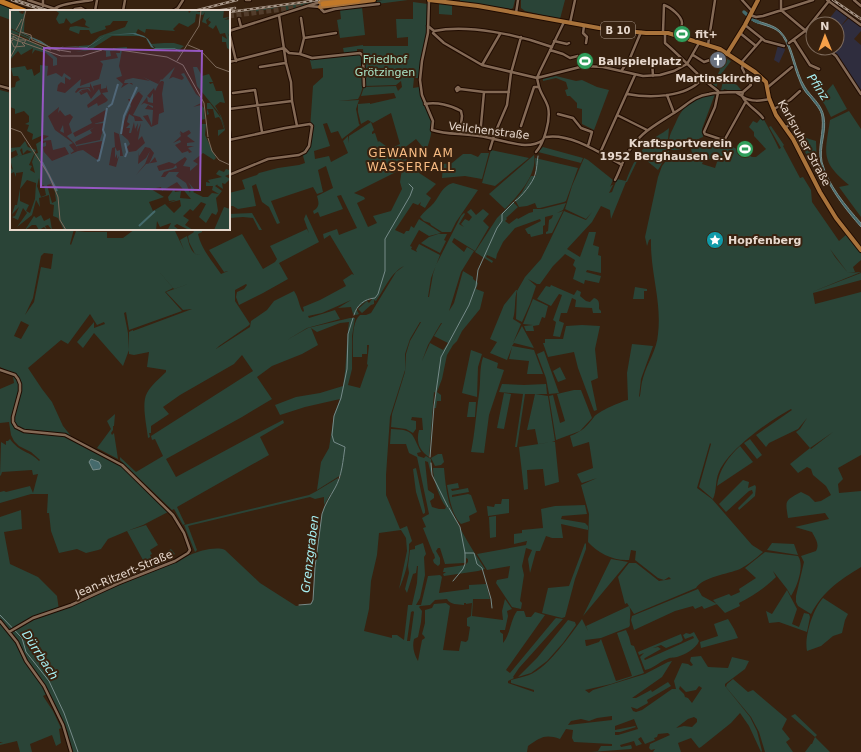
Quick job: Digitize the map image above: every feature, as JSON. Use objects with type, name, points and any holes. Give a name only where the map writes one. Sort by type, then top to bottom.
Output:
[{"type":"highway","points":[[321,4],[358,0]]},
{"type":"highway","points":[[0,2],[18,9]]},
{"type":"main road","points":[[321,4],[336,0]]},
{"type":"main road","points":[[321,4],[374,0]]},
{"type":"main road","name":"B 10","points":[[429,0],[478,6],[584,26],[641,32],[664,32],[720,49],[762,78],[768,87]]},
{"type":"main road","points":[[727,54],[752,14],[758,0]]},
{"type":"main road","name":"Karlsruher Straße","points":[[768,87],[773,110],[793,139],[816,186],[841,225],[861,250]]},
{"type":"street","points":[[28,0],[58,10]]},
{"type":"street","points":[[43,0],[43,6]]},
{"type":"street","points":[[54,9],[56,7],[91,0],[94,3]]},
{"type":"street","points":[[123,10],[125,0]]},
{"type":"street","points":[[174,10],[177,9],[183,0]]},
{"type":"street","points":[[429,0],[428,33],[420,77],[421,91],[425,104],[435,103],[446,105],[461,111],[462,116],[460,133]]},
{"type":"street","points":[[516,13],[518,0]]},
{"type":"street","points":[[570,23],[575,0]]},
{"type":"street","points":[[708,45],[714,0]]},
{"type":"street","points":[[742,0],[752,14],[763,16],[813,0]]},
{"type":"street","points":[[781,0],[781,10],[805,31],[789,43]]},
{"type":"street","points":[[854,0],[861,6]]},
{"type":"street","points":[[816,16],[828,1],[861,25]]},
{"type":"street","points":[[321,4],[322,11],[326,12],[335,9],[379,4]]},
{"type":"street","points":[[230,32],[307,6],[321,4]]},
{"type":"street","points":[[307,6],[321,4]]},
{"type":"street","points":[[678,36],[682,23],[681,19],[674,11],[664,5],[664,42],[702,79],[718,90],[714,107],[704,132],[705,134],[726,140],[745,103]]},
{"type":"street","points":[[74,10],[79,8],[84,10]]},
{"type":"street","points":[[279,15],[286,63],[291,82],[296,126]]},
{"type":"street","points":[[300,54],[304,38],[302,18]]},
{"type":"street","points":[[239,19],[241,27]]},
{"type":"street","points":[[537,144],[538,151],[546,137],[549,110],[539,87],[537,78],[564,22]]},
{"type":"street","points":[[745,25],[762,39],[784,46]]},
{"type":"street","points":[[428,26],[444,43],[482,65],[537,78],[581,66],[622,70],[635,75],[653,76],[674,72],[687,64],[699,43]]},
{"type":"street","points":[[584,26],[583,33],[587,37],[586,43]]},
{"type":"street","points":[[428,33],[467,29],[521,37],[552,47]]},
{"type":"street","points":[[622,70],[630,58],[641,32]]},
{"type":"street","points":[[304,38],[336,33]]},
{"type":"street","points":[[740,33],[756,46]]},
{"type":"street","points":[[482,65],[500,34]]},
{"type":"street","points":[[230,36],[236,61]]},
{"type":"street","points":[[490,149],[507,105],[511,72],[521,37]]},
{"type":"street","points":[[615,180],[628,152],[638,138],[647,130],[693,99],[708,94],[743,92],[751,85],[742,68],[742,63],[762,39]]},
{"type":"street","points":[[794,40],[810,65],[819,69]]},
{"type":"street","points":[[554,41],[567,44],[569,43]]},
{"type":"street","points":[[284,48],[289,53],[300,54],[312,58],[360,53],[363,56],[364,86]]},
{"type":"street","points":[[230,62],[284,48]]},
{"type":"street","points":[[693,55],[704,62],[713,59],[720,49]]},
{"type":"street","points":[[550,50],[564,54],[570,58],[578,56]]},
{"type":"street","points":[[836,56],[861,94]]},
{"type":"street","points":[[652,62],[653,76]]},
{"type":"street","points":[[260,67],[286,63]]},
{"type":"street","points":[[768,87],[792,68]]},
{"type":"street","points":[[600,153],[635,75]]},
{"type":"street","points":[[627,94],[644,97],[667,95],[690,88],[702,79]]},
{"type":"street","points":[[521,126],[534,85],[539,87]]},
{"type":"street","points":[[0,86],[10,89]]},
{"type":"street","points":[[460,89],[484,92],[509,92]]},
{"type":"street","points":[[233,93],[255,90],[262,132]]},
{"type":"street","points":[[773,110],[790,100],[800,91]]},
{"type":"street","points":[[480,136],[484,92]]},
{"type":"street","points":[[743,92],[742,96],[745,103],[757,111],[763,118]]},
{"type":"street","points":[[737,93],[747,100],[770,100]]},
{"type":"street","points":[[667,95],[674,113]]},
{"type":"street","points":[[230,109],[257,104],[292,101]]},
{"type":"street","name":"Veilchenstraße","points":[[425,104],[433,121],[432,130],[444,133],[460,133],[480,136],[521,144],[537,144],[543,140]]},
{"type":"street","points":[[558,114],[573,118],[581,128],[593,133],[588,146]]},
{"type":"street","points":[[617,115],[647,130]]},
{"type":"street","points":[[784,128],[793,122]]},
{"type":"street","points":[[230,140],[296,126],[311,125],[312,128],[309,146],[305,152],[298,155],[268,159],[230,174]]},
{"type":"street","points":[[546,137],[557,136],[588,146],[622,165]]},
{"type":"street","name":"Jean-Ritzert-Straße","points":[[0,370],[15,375],[20,381],[20,391],[13,417],[13,422],[16,427],[24,431],[66,436],[122,465],[173,515],[184,533],[190,548],[188,553],[175,561],[119,583],[71,605],[33,618],[10,631]]},
{"type":"street","points":[[0,621],[10,631],[28,664],[45,688],[63,725],[70,752]]},
{"type":"shaded area","points":[[837,9],[848,17],[845,21],[845,16],[831,16]]},
{"type":"shaded area","points":[[849,18],[861,27],[861,31],[854,39],[861,45],[861,91],[838,56],[845,56],[845,22]]},
{"type":"shaded area","points":[[778,45],[784,47],[785,50],[779,63],[774,60]]},
{"type":"green space","points":[[383,0],[408,0],[323,11],[322,9]]},
{"type":"green space","points":[[460,0],[515,0],[513,8],[511,9],[460,2]]},
{"type":"green space","points":[[521,0],[565,0],[560,19],[525,11],[521,8]]},
{"type":"green space","points":[[320,1],[284,12],[282,12],[281,6]]},
{"type":"green space","name":"Friedhof Grötzingen","points":[[413,2],[428,4],[427,33],[419,78],[414,78],[413,88],[419,87],[429,113],[432,125],[431,134],[426,151],[416,139],[397,155],[400,155],[402,160],[406,159],[408,161],[404,168],[410,172],[413,169],[436,184],[426,194],[431,198],[425,208],[420,205],[421,202],[418,205],[413,203],[395,230],[404,234],[406,231],[409,231],[411,226],[414,228],[419,219],[441,233],[429,236],[419,230],[410,246],[412,247],[411,249],[417,252],[416,250],[419,244],[440,255],[436,264],[461,216],[464,213],[465,214],[459,224],[464,227],[461,224],[465,219],[469,221],[472,217],[467,212],[471,209],[476,215],[483,209],[489,214],[483,221],[489,227],[475,251],[454,238],[452,242],[464,252],[467,247],[474,251],[461,272],[449,311],[454,303],[463,271],[473,277],[473,279],[478,283],[476,289],[484,292],[480,309],[462,331],[447,355],[442,379],[437,392],[441,395],[441,401],[437,401],[436,408],[434,408],[436,393],[434,392],[429,457],[423,452],[418,442],[419,430],[423,430],[422,418],[412,417],[411,420],[416,421],[416,429],[413,433],[406,429],[391,427],[392,414],[405,372],[406,354],[410,341],[421,322],[410,339],[405,354],[405,370],[390,417],[386,495],[400,529],[407,526],[412,541],[409,544],[407,567],[399,589],[407,551],[406,538],[401,530],[379,533],[377,555],[371,581],[369,609],[364,631],[392,638],[392,635],[397,635],[404,640],[408,605],[412,605],[417,583],[418,566],[416,573],[413,574],[407,593],[405,589],[409,573],[408,566],[410,550],[415,549],[415,546],[423,543],[426,554],[424,557],[425,575],[420,598],[416,605],[421,605],[428,576],[440,575],[442,577],[439,593],[469,589],[469,585],[486,584],[490,599],[473,599],[472,616],[503,620],[502,611],[505,599],[512,609],[507,611],[508,616],[505,630],[500,630],[503,634],[503,643],[508,635],[517,611],[524,611],[526,617],[531,617],[535,612],[545,615],[506,670],[510,673],[554,620],[556,618],[563,619],[519,668],[513,677],[514,678],[508,681],[508,683],[534,692],[534,690],[511,683],[511,680],[529,675],[544,665],[565,642],[582,619],[588,631],[586,626],[629,606],[629,627],[601,638],[585,640],[586,646],[599,642],[601,639],[616,681],[632,676],[617,633],[626,630],[631,645],[634,646],[644,673],[611,684],[585,690],[589,693],[593,690],[645,674],[672,661],[662,677],[632,698],[636,698],[651,690],[652,692],[668,682],[671,686],[647,700],[648,703],[637,709],[631,707],[633,711],[636,712],[642,710],[672,689],[676,689],[674,681],[682,663],[691,666],[693,665],[690,661],[691,657],[701,656],[708,667],[728,668],[732,657],[749,661],[745,669],[725,684],[725,686],[750,717],[757,731],[762,751],[761,752],[749,726],[740,713],[731,723],[699,748],[691,738],[678,743],[681,752],[653,752],[655,749],[651,750],[649,748],[650,744],[670,735],[668,733],[658,734],[657,737],[654,738],[655,740],[645,744],[641,737],[638,739],[642,744],[636,746],[634,741],[620,745],[621,747],[631,745],[631,749],[591,752],[598,751],[601,746],[612,746],[612,744],[574,742],[572,738],[573,730],[566,729],[560,739],[543,737],[528,746],[527,752],[72,752],[67,731],[49,693],[43,696],[53,711],[61,728],[59,729],[61,743],[56,746],[52,735],[30,744],[32,752],[20,752],[17,741],[0,745],[0,743],[3,742],[0,742],[0,517],[21,510],[22,529],[4,532],[10,564],[38,577],[57,596],[59,610],[171,564],[189,555],[212,549],[225,550],[260,583],[296,606],[311,604],[313,600],[315,567],[322,514],[333,490],[324,505],[324,497],[315,499],[310,497],[188,526],[197,550],[195,552],[184,525],[309,495],[338,478],[338,482],[341,475],[317,490],[321,462],[329,448],[334,415],[340,399],[305,407],[280,415],[275,405],[296,397],[320,393],[343,386],[349,322],[340,323],[317,332],[311,328],[318,345],[302,354],[272,366],[257,377],[272,399],[166,459],[176,477],[283,420],[284,423],[260,437],[269,455],[177,507],[185,524],[183,525],[174,509],[172,510],[120,460],[120,457],[136,472],[163,456],[155,439],[152,440],[151,436],[253,371],[242,355],[234,364],[180,395],[163,407],[169,414],[151,426],[151,433],[149,433],[150,437],[148,438],[144,409],[145,397],[151,387],[166,372],[166,370],[147,367],[149,352],[134,355],[129,354],[129,350],[123,366],[94,333],[83,348],[77,342],[94,322],[94,328],[105,324],[104,322],[97,325],[90,314],[68,344],[61,340],[28,368],[52,402],[63,426],[71,436],[70,439],[123,467],[168,512],[143,525],[108,539],[101,549],[98,550],[86,553],[77,549],[59,553],[51,531],[49,513],[47,513],[48,494],[31,494],[0,503],[0,492],[30,486],[33,493],[38,474],[33,475],[32,470],[2,472],[0,476],[1,442],[6,445],[6,441],[10,439],[17,447],[32,455],[39,461],[40,460],[14,441],[11,435],[9,422],[0,423],[0,389],[14,383],[13,375],[0,367],[0,90],[10,93],[10,230],[74,230],[71,245],[76,231],[107,232],[107,238],[123,238],[134,230],[176,230],[175,231],[184,250],[180,240],[187,236],[189,242],[188,236],[194,232],[193,230],[202,230],[202,232],[198,234],[202,245],[221,274],[228,271],[224,272],[209,250],[242,234],[263,269],[275,262],[277,259],[270,246],[307,229],[309,233],[304,219],[306,214],[319,242],[279,263],[288,279],[239,305],[236,297],[237,292],[244,289],[247,285],[246,284],[235,290],[235,301],[250,324],[216,349],[250,327],[251,321],[267,310],[274,301],[294,291],[303,312],[303,307],[346,286],[343,280],[352,274],[354,275],[330,235],[324,239],[323,234],[337,229],[339,235],[357,228],[341,195],[337,196],[343,209],[320,217],[318,212],[314,214],[313,211],[318,205],[317,196],[333,188],[326,166],[318,170],[323,192],[317,194],[313,187],[271,201],[280,223],[277,224],[269,207],[262,202],[256,184],[252,186],[256,206],[238,209],[230,206],[230,193],[245,189],[242,180],[259,173],[305,163],[302,152],[309,143],[313,86],[323,77],[323,68],[312,69],[310,60],[360,54],[362,55],[363,72],[362,89],[358,99],[339,101],[359,100],[356,109],[360,125],[342,139],[338,131],[331,133],[327,123],[323,124],[330,146],[314,151],[315,159],[329,156],[331,162],[348,153],[343,141],[348,136],[349,143],[349,136],[371,122],[374,130],[372,134],[375,133],[378,142],[379,141],[390,149],[400,144],[391,113],[373,123],[368,120],[361,124],[358,104],[370,104],[396,98],[394,93],[361,96],[364,87],[396,86],[398,91],[402,87],[401,81],[396,85],[365,86],[363,49],[357,49],[357,52],[344,53],[343,48],[363,45],[408,46],[408,37],[397,38],[396,19],[413,19]],"holes":[[[402,169],[400,182],[402,189],[391,211],[373,216],[377,223],[368,227],[357,203],[365,199],[364,197],[354,193]],[[189,242],[195,253],[192,251]],[[44,253],[53,254],[51,269],[41,267],[34,302],[25,315],[33,298],[41,256]],[[404,266],[396,272],[371,313],[360,315],[355,323],[353,335],[353,357],[362,357],[362,354],[367,354],[367,345],[369,345],[368,365],[360,388],[348,385],[352,369],[352,336],[355,318],[308,328],[287,340],[307,328],[340,319],[335,310],[309,318],[308,316],[322,313],[351,300],[338,308],[351,307],[353,314],[356,315],[359,314],[356,309],[370,298],[372,299],[369,303],[367,301],[358,309],[362,313],[374,304],[374,300],[376,301],[395,272]],[[436,266],[429,297],[431,278]],[[155,267],[174,289],[191,283],[166,292],[183,310],[192,309],[129,332],[129,350],[128,333],[124,313],[126,312],[129,330],[182,311],[165,292],[173,288]],[[21,321],[29,325],[21,339],[14,336]],[[441,323],[442,323],[434,336],[448,343],[443,350],[430,343],[422,361],[428,345]],[[447,599],[454,604],[464,605],[464,603],[472,603],[471,616],[467,618],[467,626],[470,627],[468,640],[466,642],[461,641],[459,651],[443,650],[450,606],[446,603],[434,604],[432,608],[425,610],[425,623],[422,634],[425,638],[422,640],[418,661],[414,653],[413,645],[414,639],[418,637],[421,622],[422,611],[419,607],[430,605],[435,600]],[[413,611],[410,641],[407,641],[411,612]],[[680,686],[686,692],[696,690],[699,686],[702,688],[692,703],[679,689]],[[612,716],[612,720],[568,725],[571,721],[581,719],[589,721],[597,718]],[[694,717],[697,719],[697,722],[692,727],[684,726],[676,728],[688,719]],[[634,719],[638,729],[615,735],[615,732],[636,727],[615,730],[615,726]]]},
{"type":"green space","points":[[0,4],[15,10],[10,10],[10,20],[0,16]]},
{"type":"green space","points":[[439,4],[452,4],[452,15],[439,14]]},
{"type":"green space","points":[[277,7],[252,12],[239,12]]},
{"type":"green space","points":[[362,7],[365,35],[340,38],[337,20],[341,19],[340,10]]},
{"type":"green space","points":[[727,59],[731,61],[719,77],[737,85],[742,91],[735,92],[724,89],[723,92],[719,89],[721,90],[723,81],[719,79],[716,88],[712,85],[720,70],[718,68]]},
{"type":"green space","points":[[556,76],[576,81],[582,80],[597,87],[609,90],[594,130],[582,124],[582,109],[577,108],[577,103],[570,96],[567,96],[565,90],[568,89],[566,82],[556,78],[543,81],[543,79]]},
{"type":"green space","points":[[833,84],[847,109],[831,117],[825,105],[812,88],[826,92]]},
{"type":"green space","points":[[715,94],[702,129],[703,137],[685,148],[670,150],[658,170],[640,155],[626,182],[611,219],[610,210],[601,206],[592,222],[567,249],[580,257],[589,232],[596,232],[593,245],[599,247],[598,255],[601,256],[601,273],[587,270],[586,272],[601,276],[599,283],[585,280],[584,284],[573,279],[576,268],[573,265],[575,260],[565,254],[553,266],[540,284],[528,279],[536,286],[522,322],[516,319],[517,291],[525,277],[541,259],[564,211],[586,220],[592,212],[586,219],[565,209],[572,186],[584,158],[613,180],[610,187],[613,185],[609,193],[612,192],[617,179],[626,181],[633,164],[648,143],[669,128],[669,140],[679,116],[686,106],[696,99]]},
{"type":"green space","points":[[849,111],[861,129],[861,217],[839,187],[849,185],[833,170],[829,163],[826,149],[830,120]]},
{"type":"green space","points":[[761,118],[763,118],[779,149],[781,148],[769,127],[771,126],[784,145],[783,146],[800,178],[803,177],[811,190],[812,202],[839,241],[847,234],[861,252],[861,260],[853,267],[855,272],[848,273],[861,272],[812,292],[861,273],[861,280],[813,293],[815,304],[861,292],[861,455],[838,468],[843,479],[838,484],[839,493],[861,491],[861,567],[827,592],[811,614],[798,606],[796,596],[804,562],[801,556],[816,551],[817,541],[812,532],[795,527],[829,519],[825,513],[788,518],[787,501],[801,492],[809,496],[815,502],[821,501],[831,495],[826,486],[813,475],[811,469],[807,467],[798,473],[790,464],[810,448],[796,432],[800,429],[807,418],[798,429],[769,443],[766,447],[756,435],[792,410],[791,409],[750,436],[731,454],[719,472],[713,499],[699,487],[711,444],[710,443],[697,488],[712,499],[752,545],[763,552],[740,569],[710,578],[699,584],[696,588],[634,614],[627,603],[625,604],[618,577],[629,563],[636,563],[659,581],[671,579],[669,577],[664,580],[658,578],[635,560],[636,551],[631,550],[629,560],[617,559],[606,556],[596,550],[588,542],[589,514],[581,485],[597,478],[582,483],[581,482],[577,474],[593,468],[589,442],[573,447],[570,436],[584,428],[600,412],[615,404],[628,400],[627,373],[632,344],[653,346],[641,379],[639,397],[640,396],[642,380],[656,346],[658,334],[659,322],[652,263],[651,239],[649,240],[647,246],[645,237],[658,177],[662,166],[672,153],[692,153],[691,149],[704,141],[714,141],[723,149],[729,149],[731,146],[752,157],[756,157],[766,149],[754,136],[754,132],[749,127],[753,121],[757,123]],"holes":[[[705,157],[717,162],[715,168],[702,164]],[[830,249],[848,273],[835,257]],[[833,432],[811,449],[810,448]]]},
{"type":"green space","points":[[806,138],[816,141],[817,164],[814,165],[805,151],[804,148]]},
{"type":"green space","points":[[543,147],[583,158],[581,163],[538,152]]},
{"type":"green space","points":[[491,150],[529,158],[495,186],[482,183]]},
{"type":"green space","points":[[481,153],[489,153],[482,179],[465,176],[442,178],[443,164],[452,163],[463,154],[471,154],[478,157]]},
{"type":"green space","points":[[534,155],[533,170],[526,185],[505,209],[489,194]]},
{"type":"green space","points":[[535,158],[578,168],[566,201],[540,208],[537,208],[535,203],[519,207],[515,200],[522,192],[531,176],[536,176]]},
{"type":"green space","points":[[453,183],[478,190],[456,222],[451,232],[442,232],[420,217],[434,203],[443,190]]},
{"type":"green space","points":[[513,202],[518,207],[506,218],[507,219],[505,221],[509,224],[517,218],[518,219],[533,212],[533,209],[542,209],[566,203],[563,210],[557,213],[563,211],[552,233],[546,234],[548,231],[549,220],[553,215],[545,217],[543,234],[531,237],[525,229],[541,221],[540,219],[515,228],[503,242],[496,259],[487,255],[486,257],[493,261],[492,263],[475,252],[497,218]]},
{"type":"green space","points":[[252,213],[262,230],[259,230],[253,218],[230,218],[230,214]]},
{"type":"green space","points":[[438,234],[447,234],[444,240],[446,241],[440,253],[421,243],[429,237]]},
{"type":"green space","points":[[551,285],[574,295],[577,290],[581,292],[580,296],[586,301],[590,302],[594,298],[596,299],[599,302],[599,309],[601,313],[593,313],[592,308],[575,307],[576,300],[572,298],[567,313],[561,313],[559,321],[564,323],[560,337],[553,336],[556,322],[553,320],[562,295],[559,294],[551,306],[537,299],[546,286],[550,287]]},
{"type":"green space","points":[[635,287],[647,289],[647,291],[644,291],[644,299],[633,299]]},
{"type":"green space","points":[[516,290],[513,319],[521,324],[513,343],[522,326],[534,348],[514,343],[512,346],[534,350],[543,374],[527,374],[529,361],[509,359],[512,347],[507,360],[490,353],[497,342],[490,339],[504,305]]},
{"type":"green space","points":[[533,299],[548,306],[545,318],[542,317],[539,325],[533,326],[534,331],[526,331],[524,326],[533,325],[523,324]]},
{"type":"green space","points":[[566,326],[600,326],[595,349],[598,378],[591,381],[597,410],[594,411],[578,368],[574,352],[548,357],[543,343],[545,343],[545,339],[563,339]]},
{"type":"green space","points":[[471,350],[482,354],[478,367],[477,397],[462,393]]},
{"type":"green space","points":[[544,351],[559,393],[549,394],[546,378],[537,354]]},
{"type":"green space","points":[[483,357],[498,363],[497,368],[504,370],[489,415],[484,453],[471,452],[474,438]]},
{"type":"green space","points":[[560,367],[566,379],[558,382],[553,371]]},
{"type":"green space","points":[[502,384],[546,384],[547,394],[525,394],[517,447],[515,447],[523,394],[499,392]]},
{"type":"green space","points":[[581,390],[592,418],[580,431],[556,440],[549,396],[553,395],[560,423],[565,421],[557,394]]},
{"type":"green space","points":[[504,393],[511,394],[504,429],[497,428]]},
{"type":"green space","points":[[535,394],[548,396],[555,441],[538,444],[535,429],[527,430]]},
{"type":"green space","points":[[469,402],[476,402],[475,417],[467,417]]},
{"type":"green space","points":[[115,414],[114,426],[111,433],[112,435],[114,433],[118,459],[97,448],[111,429],[107,421]]},
{"type":"green space","points":[[391,429],[404,430],[411,434],[421,452],[417,453],[418,456],[424,458],[426,456],[431,459],[431,474],[428,462],[425,461],[428,490],[434,494],[434,498],[430,501],[432,507],[439,509],[445,509],[446,507],[437,488],[433,468],[444,468],[447,494],[452,511],[465,537],[485,569],[444,576],[443,574],[446,572],[443,572],[444,568],[465,565],[468,562],[468,559],[466,558],[466,562],[464,563],[445,564],[440,548],[436,551],[440,558],[440,564],[438,566],[434,563],[434,554],[423,528],[426,527],[422,518],[429,514],[417,457],[409,453],[406,444],[390,444]]},
{"type":"green space","points":[[750,439],[762,455],[757,459],[744,443]]},
{"type":"green space","points":[[555,442],[559,482],[545,486],[543,469],[527,470],[528,489],[524,490],[519,447]]},
{"type":"green space","points":[[740,446],[753,462],[717,486],[725,464]]},
{"type":"green space","points":[[438,454],[442,454],[444,462],[441,465],[435,466],[431,458]]},
{"type":"green space","points":[[416,468],[425,510],[425,513],[423,514],[416,492],[413,469]]},
{"type":"green space","points":[[743,480],[749,482],[748,488],[755,485],[755,496],[739,510],[738,508],[753,493],[752,490],[749,491],[726,512],[719,504]]},
{"type":"green space","points":[[458,483],[459,488],[451,489],[452,491],[468,488],[469,492],[452,495],[452,497],[468,494],[471,495],[477,512],[469,516],[470,521],[461,524],[453,511],[447,485]]},
{"type":"green space","points":[[502,499],[509,499],[509,513],[488,516],[487,506],[494,507],[495,504],[501,504]]},
{"type":"green space","points":[[585,505],[587,514],[562,516],[561,519],[585,523],[588,526],[588,530],[561,524],[563,538],[552,538],[546,536],[540,551],[536,551],[530,573],[528,559],[532,550],[526,548],[522,566],[524,575],[520,601],[522,603],[521,609],[512,607],[496,583],[497,580],[508,578],[510,566],[487,570],[477,554],[526,545],[527,541],[514,544],[514,534],[522,533],[522,530],[543,528],[541,509],[555,506]]},
{"type":"green space","points":[[496,516],[496,537],[490,538],[489,517]]},
{"type":"green space","points":[[146,525],[158,545],[150,550],[152,554],[150,555],[156,568],[149,571],[127,531]]},
{"type":"green space","points":[[585,543],[586,549],[575,579],[565,617],[562,618],[542,613],[548,588],[569,586]]},
{"type":"green space","points":[[772,543],[794,544],[798,555],[767,550]]},
{"type":"green space","points":[[171,549],[175,554],[159,563],[156,558]]},
{"type":"green space","points":[[765,552],[798,556],[801,565],[798,582],[791,596],[773,571],[776,577],[772,581],[759,592],[739,603],[740,606],[725,613],[713,600],[729,594],[731,596],[740,592],[739,589],[756,578],[745,568]]},
{"type":"green space","points":[[611,559],[628,562],[583,616]]},
{"type":"green space","points":[[698,589],[702,596],[717,604],[704,609],[702,606],[695,609],[693,606],[675,611],[634,630],[631,620],[632,616]]},
{"type":"green space","points":[[787,590],[797,609],[792,624],[799,627],[804,613],[809,614],[810,617],[807,632],[779,622],[769,623],[766,611],[772,614]]},
{"type":"green space","points":[[823,598],[848,614],[842,633],[833,636],[821,646],[807,651],[806,645],[810,623],[819,603]]},
{"type":"green space","points":[[728,619],[738,638],[701,648],[700,642],[718,636],[714,624]]},
{"type":"green space","points":[[568,620],[575,622],[576,625],[563,643],[547,661],[531,673],[518,677],[537,658]]},
{"type":"green space","points":[[694,632],[699,641],[693,649],[683,655],[668,658],[645,670],[640,657],[644,653],[639,655],[638,652],[681,634],[683,640],[681,642],[666,648],[661,645],[653,648],[658,647],[661,649],[645,658],[645,660],[694,638],[693,636],[685,639],[683,635]]},
{"type":"green space","points":[[733,679],[748,692],[753,690],[787,719],[782,729],[790,739],[786,742],[793,752],[765,752],[759,732],[751,717],[726,687],[727,684]]},
{"type":"green space","points":[[795,714],[817,735],[815,737],[791,716]]},
{"type":"green space","points":[[815,737],[830,752],[805,752],[812,744]]},
{"type":"water","points":[[755,20],[778,29],[784,36],[788,43],[807,91],[819,104],[823,112],[825,128],[821,156],[825,171],[838,195],[861,223],[861,227],[837,197],[827,180],[820,157],[822,129],[821,114],[818,107],[802,86],[783,36],[770,27],[753,21]]},
{"type":"water","points":[[91,459],[99,462],[101,466],[100,469],[93,470],[89,462]]},
{"type":"waterway","name":"Pfinz","points":[[744,12],[758,22]]},
{"type":"waterway","points":[[515,201],[529,186],[534,178],[538,156]]},
{"type":"waterway","name":"Grenzgraben","points":[[354,315],[357,308],[362,303],[375,298],[378,294],[385,271],[385,239],[410,196],[413,188],[409,184]]},
{"type":"waterway","points":[[430,457],[434,406],[441,357],[469,305],[476,286],[478,270],[497,228],[502,221],[502,214],[514,202]]},
{"type":"waterway","name":"Grenzgraben","points":[[299,605],[311,604],[313,600],[315,567],[322,514],[337,483],[342,468],[345,447],[334,442],[332,435],[334,416],[341,398],[347,369],[348,334],[353,318]]},
{"type":"waterway","points":[[431,463],[432,475],[448,507]]},
{"type":"waterway","points":[[449,508],[460,527],[465,553],[465,564],[463,569],[453,581]]},
{"type":"waterway","points":[[465,553],[474,553],[477,564],[482,568],[491,599],[492,608]]},
{"type":"waterway","name":"Dürrbach","points":[[0,615],[22,638],[26,652],[49,681],[64,713],[78,752]]},
{"type":"tunnel","points":[[230,16],[323,4]]},
{"type":"tram line","points":[[18,0],[49,10]]},
{"type":"railway","points":[[12,0],[43,10]]},
{"type":"railway","points":[[198,10],[237,0]]},
{"type":"railway","points":[[230,12],[319,0]]},
{"type":"railway","points":[[833,0],[861,19]]},
{"type":"railway","points":[[222,10],[235,8]]},
{"type":"place","name":"fit+","points":[[682,34]]},
{"type":"place","name":"Martinskirche","points":[[718,60]]},
{"type":"place","name":"Ballspielplatz","points":[[585,61]]},
{"type":"place","name":"Kraftsportverein 1952 Berghausen e.V","points":[[745,149]]},
{"type":"place","name":"Hopfenberg","points":[[715,240]]},
{"type":"district","name":"GEWANN AM WASSERFALL","points":[[411,160]]}]
